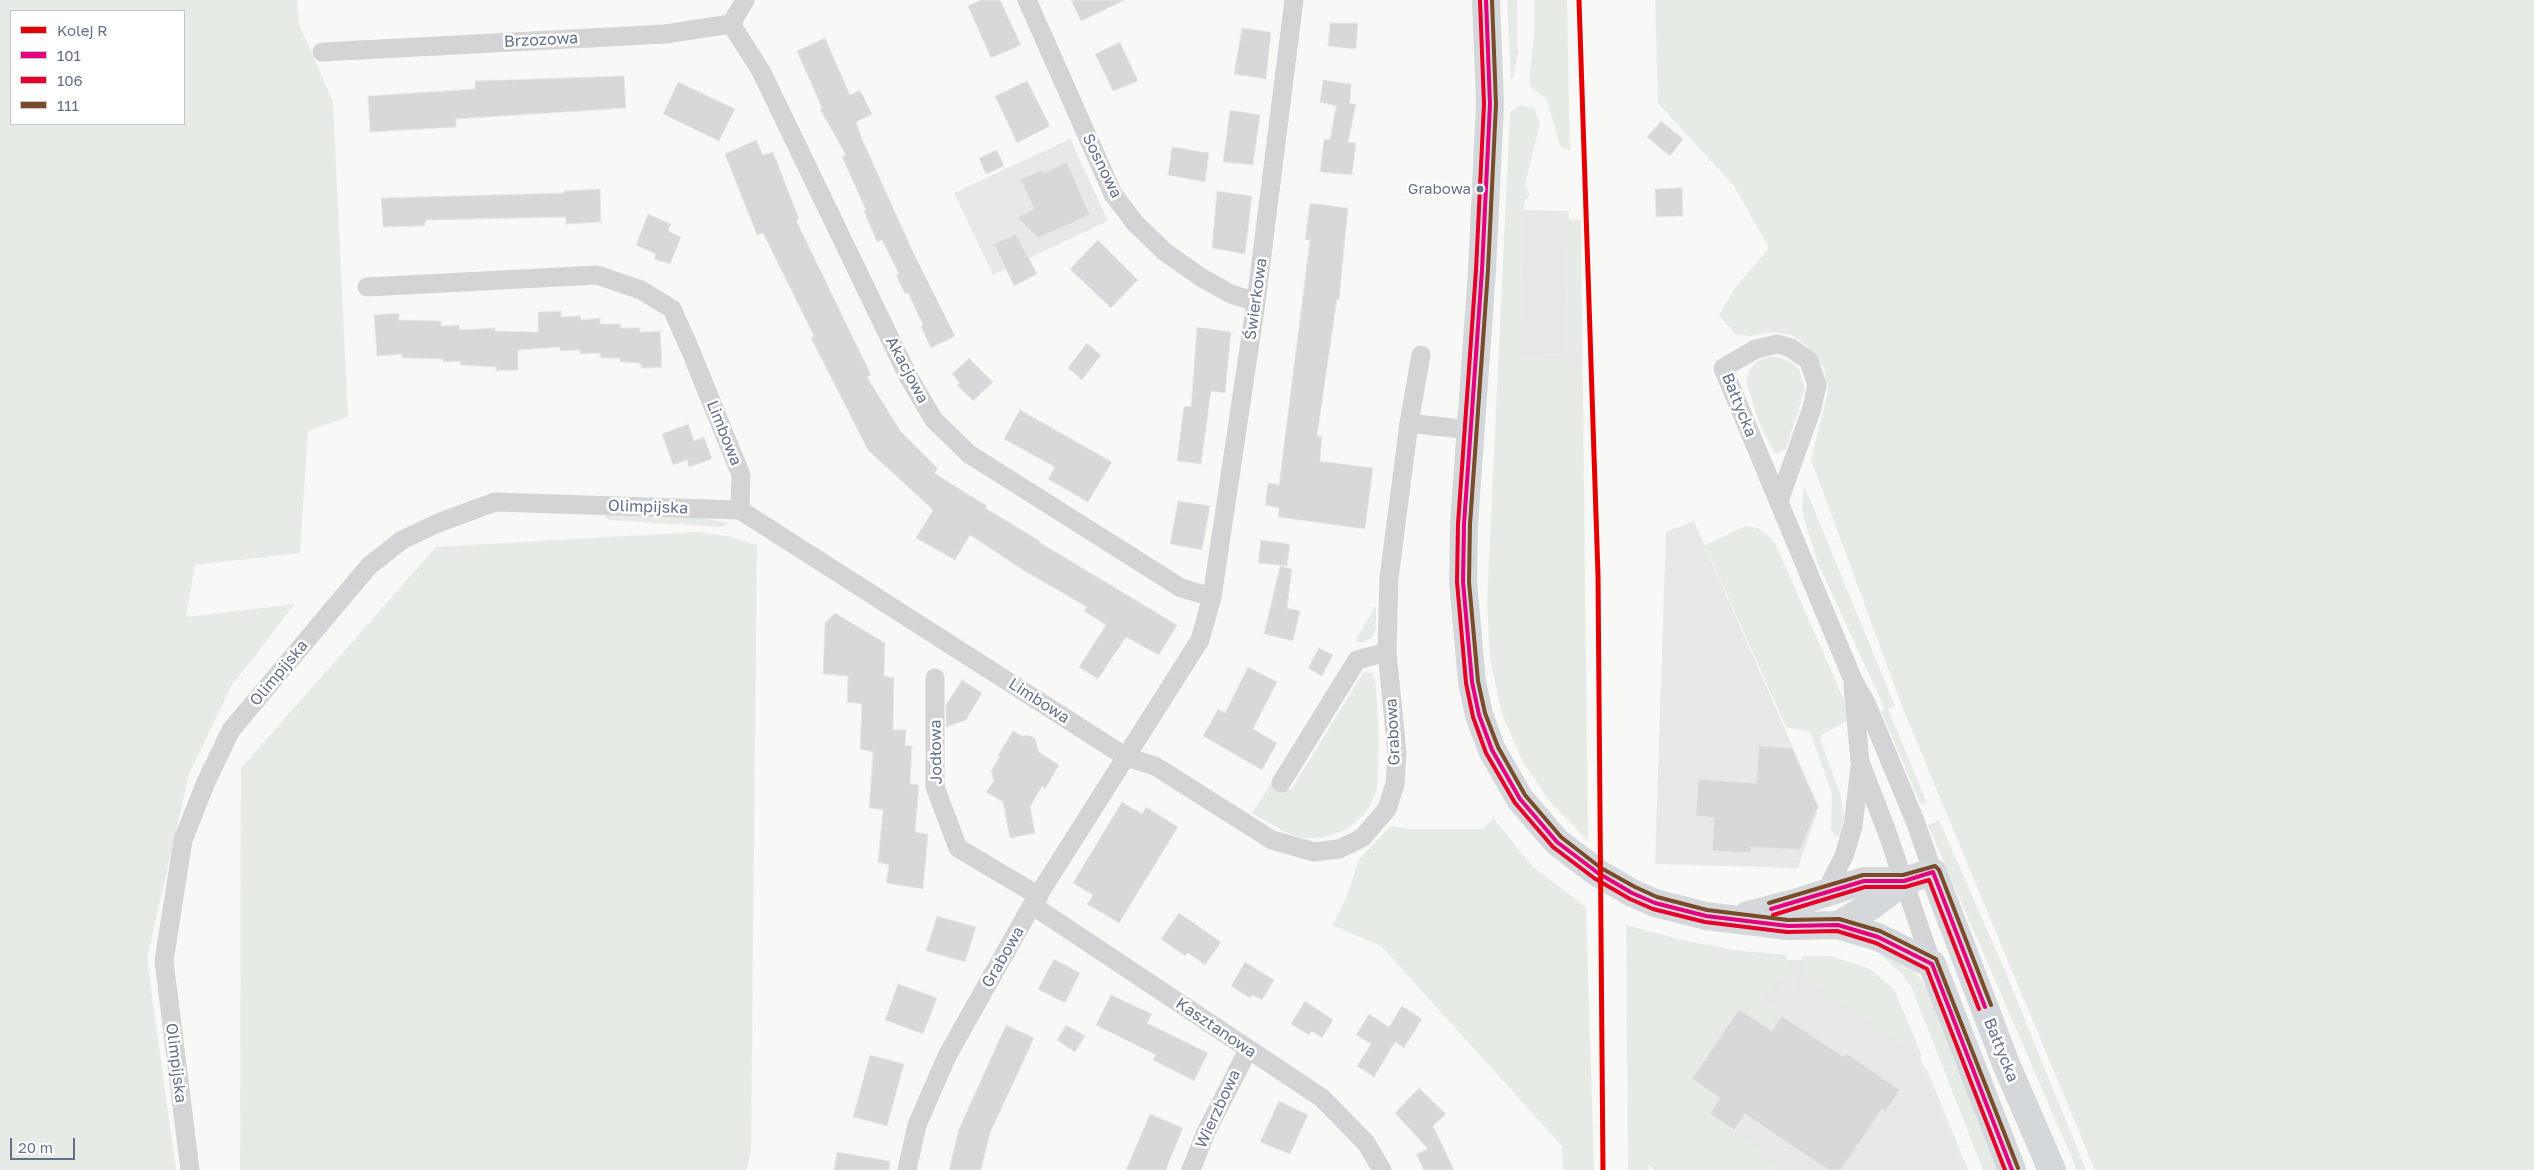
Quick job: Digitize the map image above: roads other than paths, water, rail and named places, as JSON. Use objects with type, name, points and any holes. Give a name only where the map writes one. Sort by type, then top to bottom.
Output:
[{"type":"main road","points":[[1486,0],[1490,104],[1482,270],[1470,430],[1463,582],[1468,656],[1479,714],[1498,762],[1520,799],[1557,842],[1587,866],[1632,893],[1655,903],[1686,911],[1788,926],[1838,925],[1878,937],[1932,964]]},
{"type":"main road","points":[[1732,918],[1794,903],[1864,881],[1904,881],[1933,872]]},
{"type":"main road","name":"Bałtycka","points":[[1933,872],[2006,1064],[2052,1170]]},
{"type":"main road","points":[[1838,925],[1871,906],[1904,881]]},
{"type":"main road","name":"Bałtycka","points":[[1932,964],[2012,1170]]},
{"type":"street","points":[[731,24],[745,0]]},
{"type":"street","name":"Sosnowa","points":[[1027,0],[1113,194],[1135,223],[1165,252],[1202,278],[1231,294],[1256,302]]},
{"type":"street","name":"Świerkowa","points":[[1212,597],[1256,302],[1294,0]]},
{"type":"street","name":"Brzozowa","points":[[322,52],[665,34],[731,24]]},
{"type":"street","name":"Akacjowa","points":[[731,24],[761,71],[909,378],[934,420],[969,454],[1181,588],[1212,597]]},
{"type":"street","name":"Limbowa","points":[[367,287],[597,275],[641,290],[672,309],[741,475],[740,510],[1126,757]]},
{"type":"street","name":"Bałtycka","points":[[1779,501],[1812,408],[1817,385],[1809,361],[1801,353],[1778,344],[1756,349],[1722,368],[1853,680],[1866,703],[1915,821],[1933,872]]},
{"type":"street","name":"Grabowa","points":[[1126,757],[1155,766],[1272,840],[1314,852],[1339,849],[1362,838],[1387,809],[1395,784],[1396,753],[1387,652],[1389,578],[1409,423],[1421,354]]},
{"type":"street","points":[[1409,423],[1470,430]]},
{"type":"street","name":"Olimpijska","points":[[190,1170],[164,961],[183,840],[206,782],[231,730],[369,566],[402,540],[438,523],[495,502],[740,510]]},
{"type":"street","name":"Grabowa","points":[[907,1170],[917,1125],[946,1056],[1035,900],[1200,640],[1212,597]]},
{"type":"street","points":[[1282,784],[1358,660],[1387,652]]},
{"type":"street","name":"Jodłowa","points":[[935,678],[935,787],[958,848],[1035,900]]},
{"type":"street","name":"Bałtycka","points":[[1825,893],[1844,856],[1853,826],[1860,762],[1853,680]]},
{"type":"street","name":"Bałtycka","points":[[1860,762],[1932,964]]},
{"type":"street","name":"Kasztanowa","points":[[1035,900],[1248,1050],[1322,1098],[1366,1143],[1382,1170]]},
{"type":"street","name":"Wierzbowa","points":[[1191,1170],[1211,1124],[1248,1050]]},
{"type":"rail line","name":"R","points":[[1579,0],[1598,575],[1603,1170]]},
{"type":"place","name":"Grabowa","points":[[1480,189]]}]
